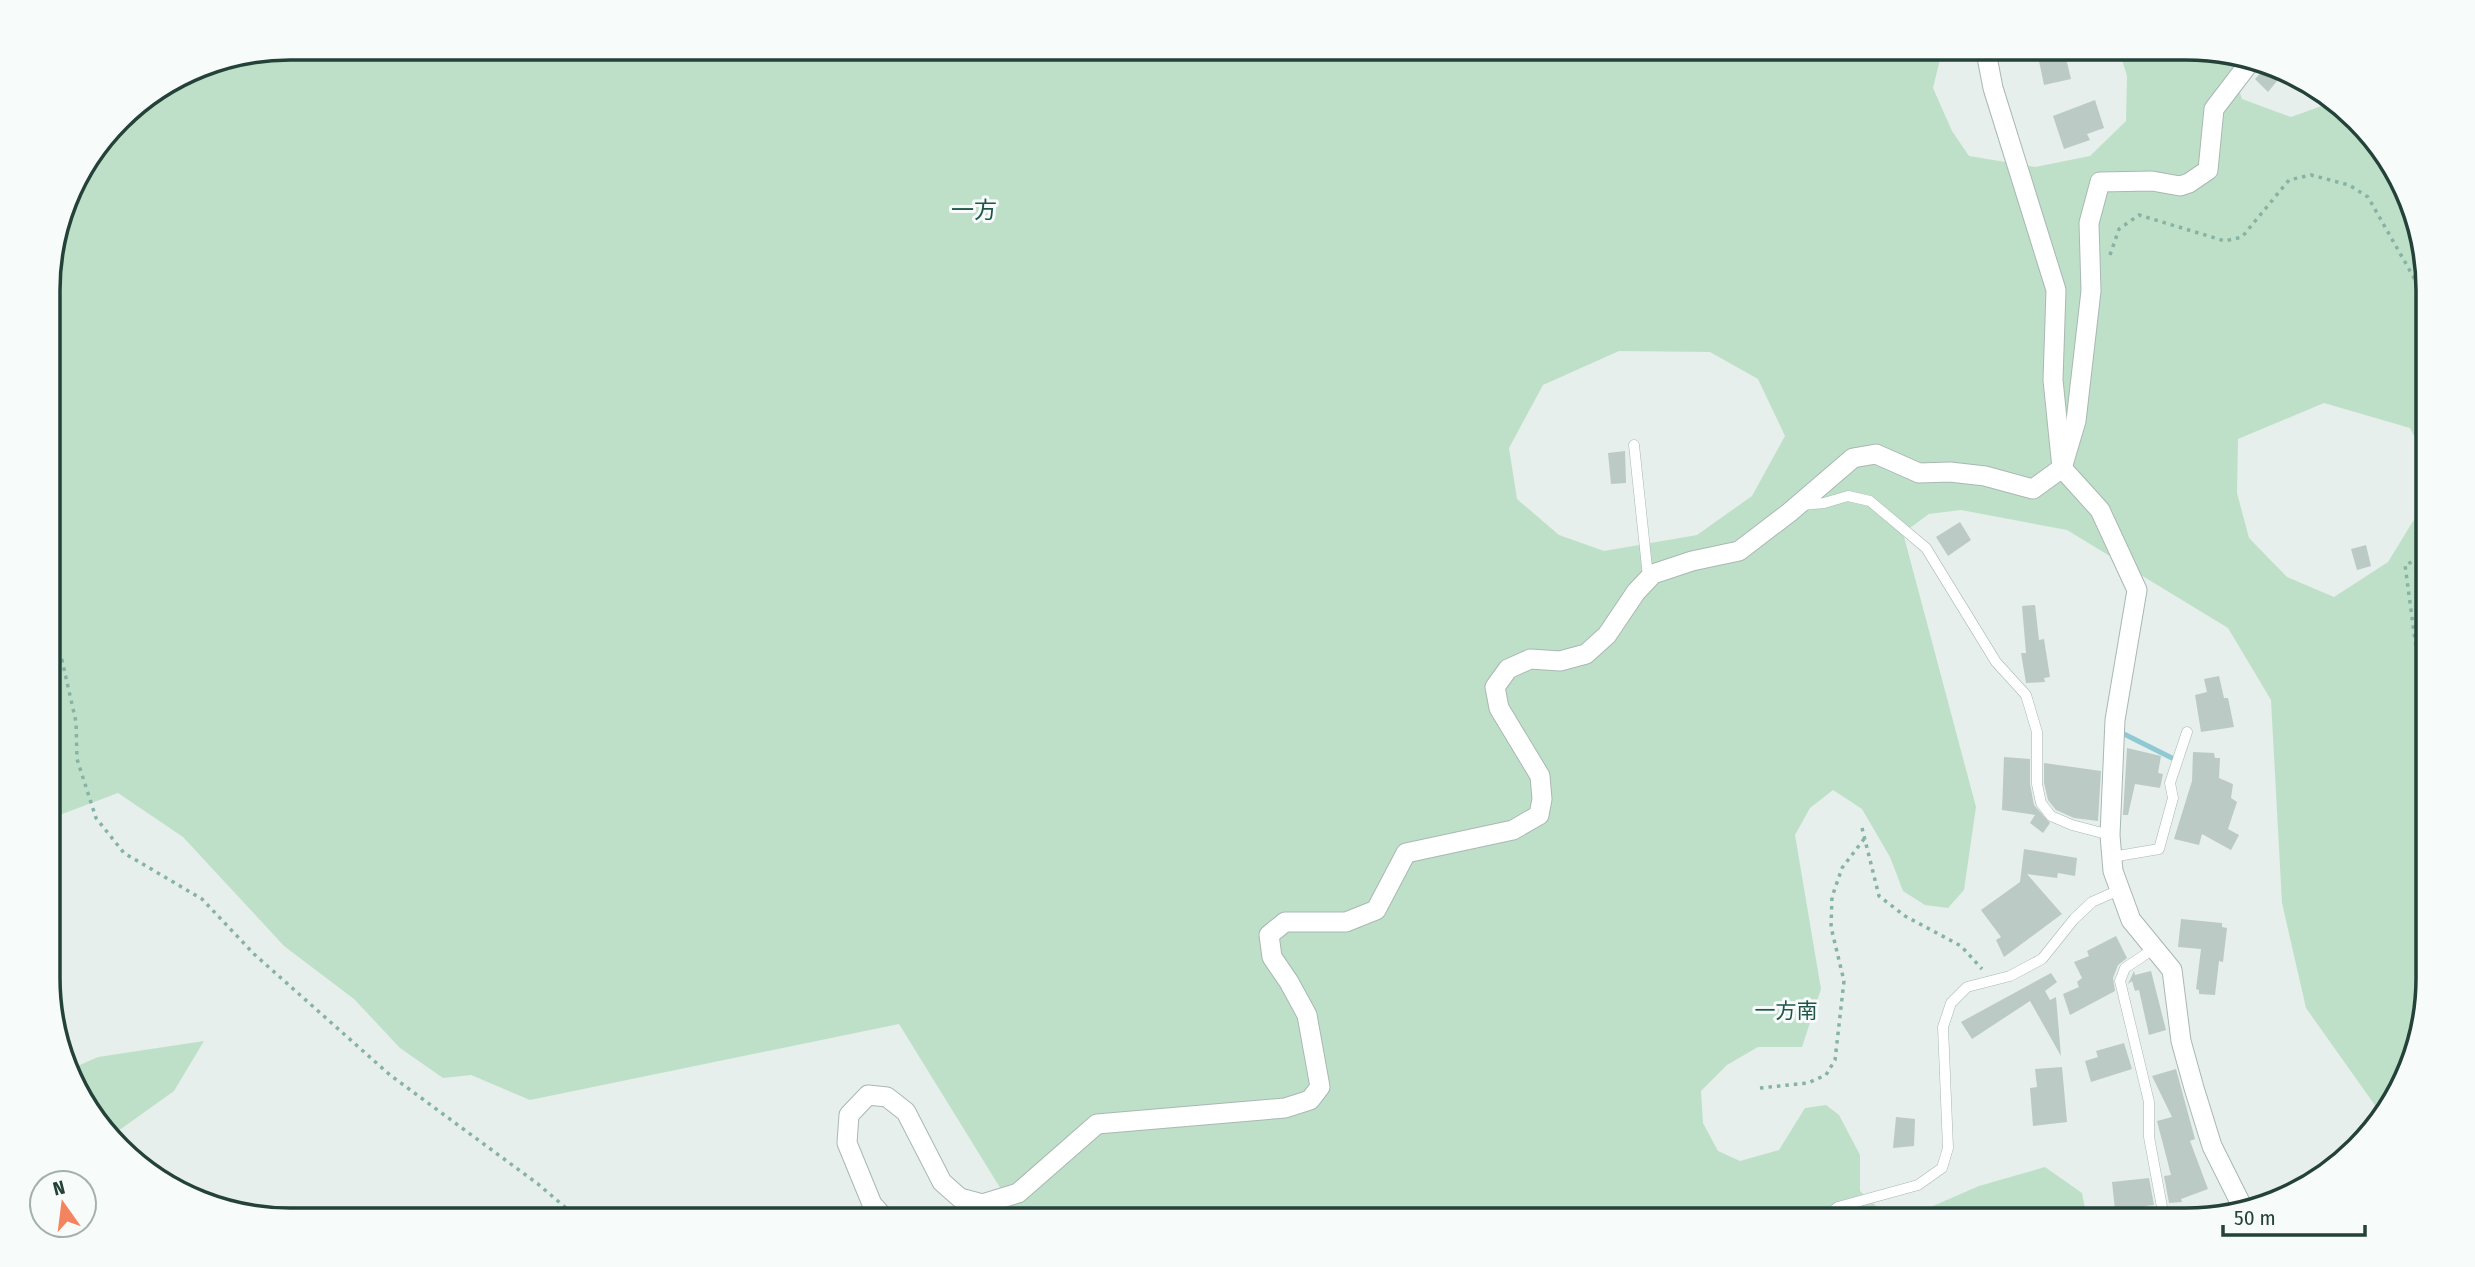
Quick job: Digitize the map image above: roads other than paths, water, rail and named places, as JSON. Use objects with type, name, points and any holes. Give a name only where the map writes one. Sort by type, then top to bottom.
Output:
[{"type":"street","points":[[1988,60],[1993,88],[2056,290],[2053,380],[2062,468],[2099,510],[2137,590],[2116,720],[2110,835],[2113,871],[2131,920],[2172,970],[2180,1041],[2212,1146],[2239,1201]]},
{"type":"street","points":[[875,1208],[847,1143],[849,1115],[868,1095],[887,1097],[906,1112],[942,1182],[960,1198],[982,1204],[1018,1194],[1097,1124],[1285,1108],[1310,1100],[1321,1087],[1307,1015],[1272,957],[1269,935],[1285,922],[1346,922],[1376,910],[1406,853],[1513,830],[1539,815],[1542,799],[1540,776],[1499,708],[1495,687],[1508,669],[1530,659],[1560,661],[1586,654],[1608,635],[1653,573],[1740,551],[1798,506],[1853,458],[1876,454],[1919,473],[1950,472],[1984,476],[2033,489],[2062,468],[2076,421],[2091,291],[2089,223],[2100,181],[2152,181],[2180,186],[2208,170],[2214,109],[2246,67]]},
{"type":"lane","points":[[1634,446],[1648,579]]},
{"type":"lane","points":[[1798,506],[1824,503],[1848,496],[1870,501],[1926,548],[1996,662],[2026,695],[2037,732],[2037,784],[2041,803],[2051,816],[2072,825],[2110,835]]},
{"type":"lane","points":[[2112,857],[2159,849],[2173,798],[2170,783],[2187,732]]},
{"type":"lane","points":[[1838,1207],[1918,1185],[1942,1168],[1948,1148],[1943,1027],[1951,1003],[1967,987],[2010,976],[2042,959],[2074,919],[2092,902],[2119,890]]},
{"type":"lane","points":[[2155,948],[2124,968],[2120,981],[2149,1102],[2149,1137],[2162,1207]]},
{"type":"waterway","points":[[2124,734],[2172,758]]},
{"type":"district","name":"一方","points":[[974,210]]},
{"type":"district","name":"一方南","points":[[1786,1011]]}]
